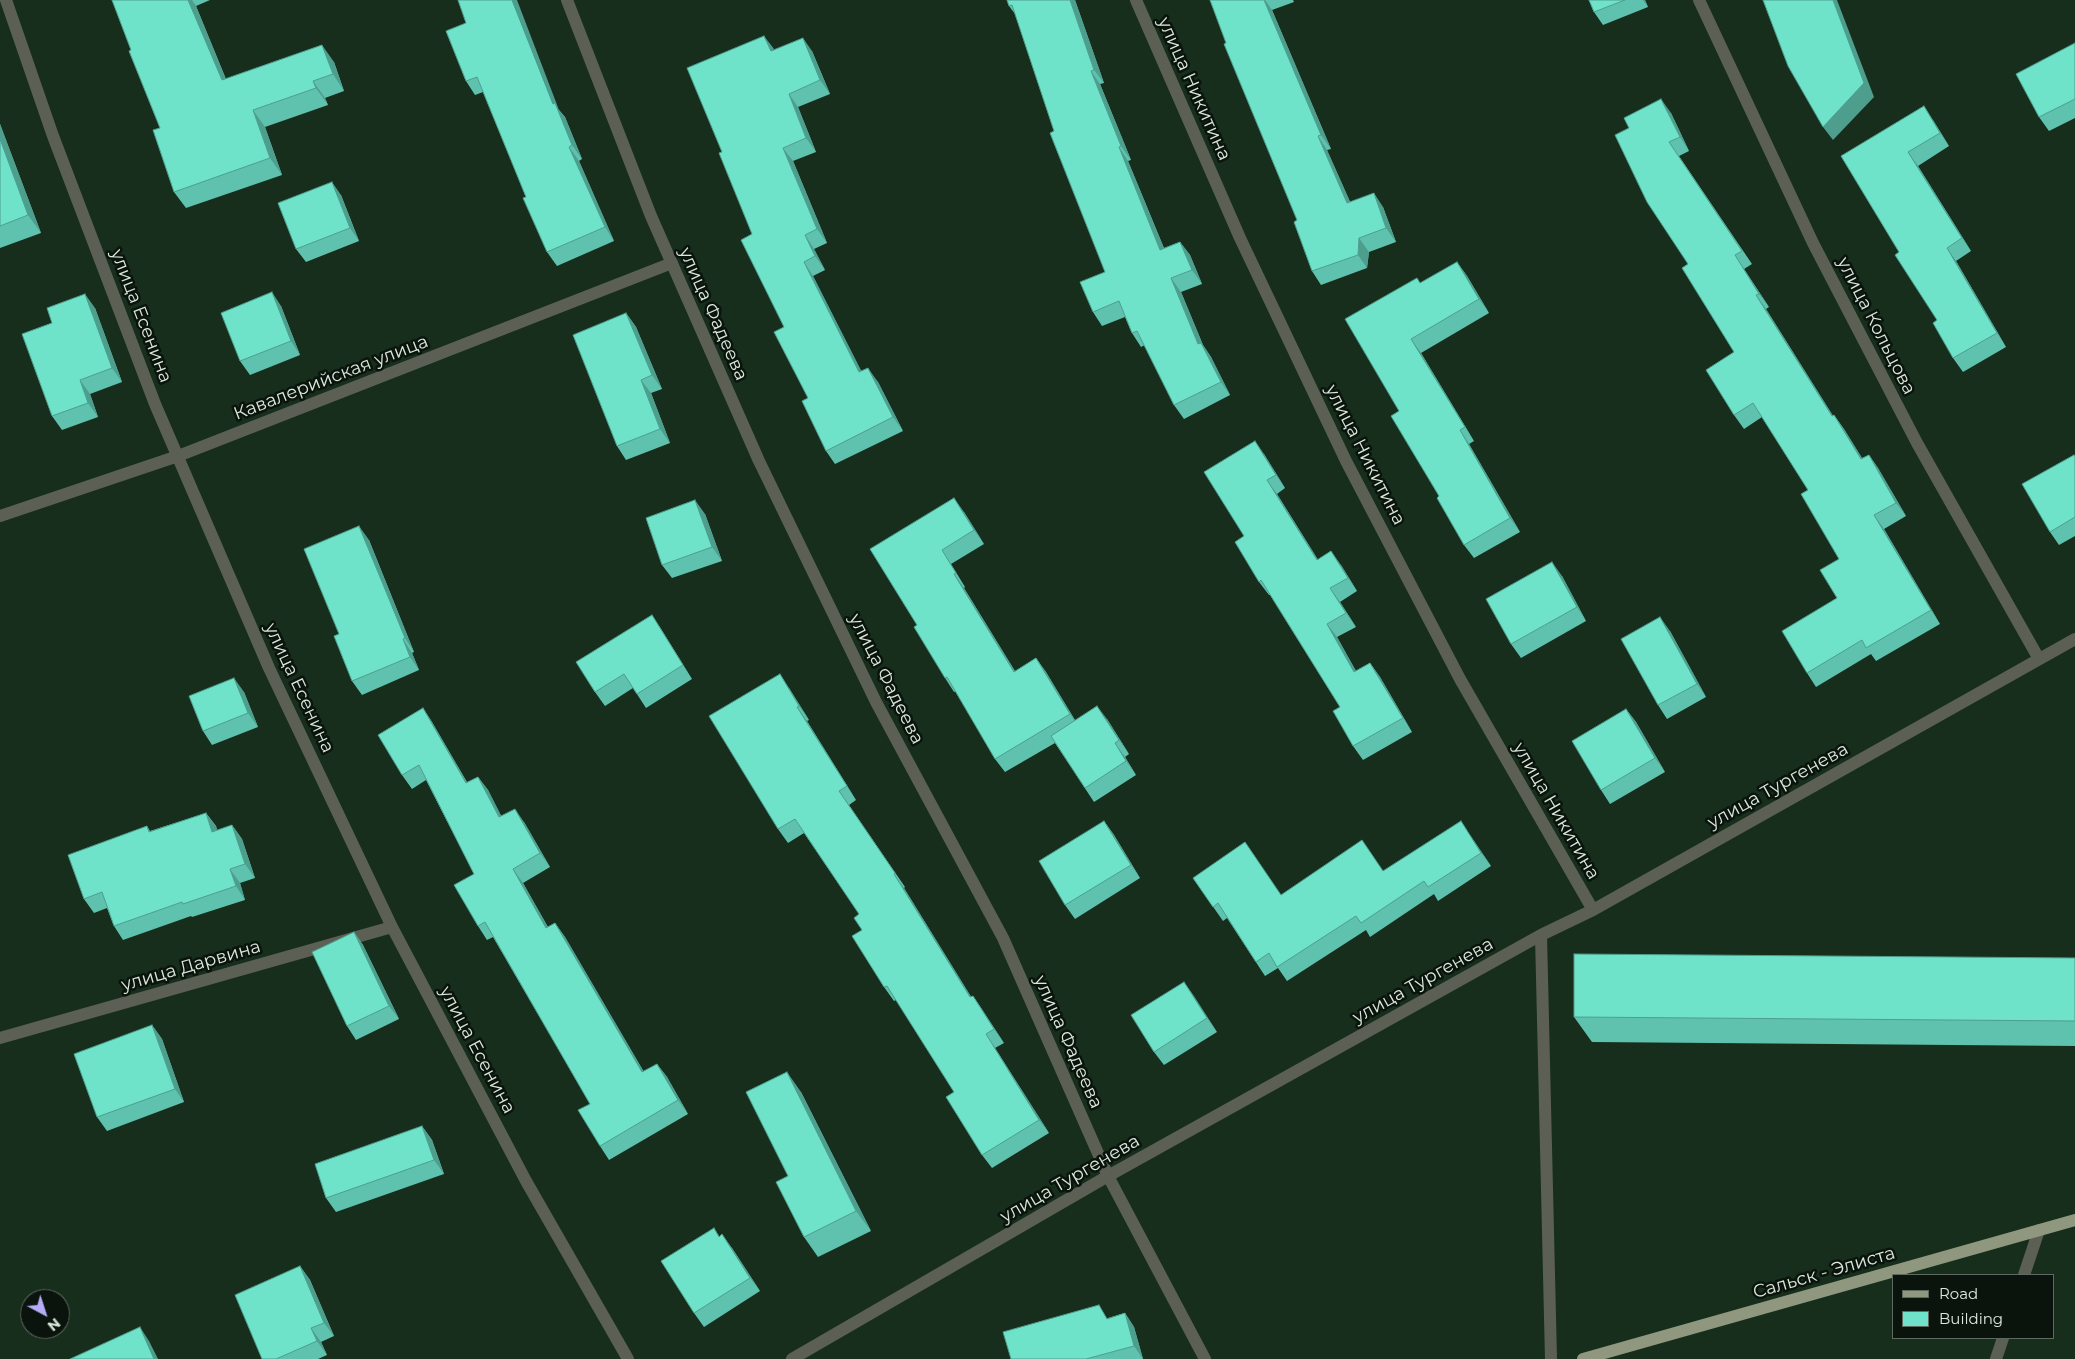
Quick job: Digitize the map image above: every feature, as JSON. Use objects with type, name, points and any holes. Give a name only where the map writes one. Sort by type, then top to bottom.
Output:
[{"type":"main road","name":"Сальск - Элиста","points":[[1583,1359],[2075,1220]]},
{"type":"street","name":"улица Есенина","points":[[6,0],[53,136],[152,395],[269,668],[392,927],[526,1181],[628,1359]]},
{"type":"street","name":"улица Фадеева","points":[[567,0],[651,216],[759,461],[876,702],[1003,938],[1108,1176],[1205,1359]]},
{"type":"street","name":"улица Никитина","points":[[1136,0],[1240,238],[1346,460],[1460,678],[1593,910]]},
{"type":"street","name":"улица Кольцова","points":[[1699,0],[1818,252],[1917,444],[2039,659]]},
{"type":"street","name":"Кавалерийская улица","points":[[0,516],[178,456],[672,264]]},
{"type":"street","name":"улица Тургенева","points":[[792,1359],[1108,1176],[1541,935],[1593,910],[2075,639]]},
{"type":"street","name":"улица Дарвина","points":[[0,1038],[392,927]]},
{"type":"street","points":[[1541,935],[1551,1359]]},
{"type":"street","points":[[2024,1274],[2039,1230]]},
{"type":"street","points":[[1996,1359],[2003,1339]]},
{"type":"building","points":[[112,0],[188,0],[222,80],[322,45],[333,74],[313,81],[316,88],[253,110],[270,158],[174,192],[153,130],[160,128],[129,51],[131,50]]},
{"type":"building","points":[[458,0],[512,0],[553,104],[555,103],[572,145],[569,147],[605,227],[547,252],[523,198],[526,197],[477,77],[466,81],[446,31],[466,23]]},
{"type":"building","points":[[1007,0],[1070,0],[1094,70],[1091,71],[1160,250],[1180,242],[1192,270],[1171,278],[1198,344],[1201,343],[1221,382],[1174,405],[1137,331],[1132,333],[1119,301],[1093,312],[1080,282],[1105,272],[1050,133],[1054,131],[1012,5],[1009,6]]},
{"type":"building","points":[[1210,0],[1264,0],[1321,135],[1318,136],[1347,203],[1374,193],[1386,228],[1359,238],[1358,255],[1312,271],[1294,222],[1297,220],[1224,44],[1226,43]]},
{"type":"building","points":[[1589,0],[1625,0],[1594,12]]},
{"type":"building","points":[[1763,0],[1833,0],[1864,83],[1823,127],[1788,66]]},
{"type":"building","points":[[764,36],[771,51],[803,38],[820,80],[789,94],[806,138],[783,148],[817,229],[805,235],[815,256],[804,262],[859,372],[868,368],[893,417],[826,451],[802,401],[808,398],[774,332],[784,327],[741,240],[752,234],[719,153],[722,152],[687,68]]},
{"type":"building","points":[[2075,43],[2075,99],[2039,117],[2016,74]]},
{"type":"building","points":[[1661,99],[1680,137],[1669,142],[1742,251],[1735,255],[1759,294],[1756,295],[1832,416],[1834,415],[1861,459],[1869,455],[1896,503],[1874,515],[1931,610],[1866,648],[1862,640],[1807,673],[1782,631],[1837,598],[1820,570],[1839,559],[1801,494],[1808,490],[1753,403],[1734,415],[1706,370],[1734,352],[1682,268],[1688,264],[1647,202],[1615,135],[1629,128],[1624,118]]},
{"type":"building","points":[[1924,106],[1940,133],[1908,152],[1962,238],[1947,248],[1997,333],[1953,358],[1933,323],[1937,320],[1895,255],[1899,252],[1841,156]]},
{"type":"building","points":[[0,139],[28,215],[0,226]]},
{"type":"building","points":[[332,182],[350,228],[296,249],[278,203]]},
{"type":"building","points":[[1457,262],[1479,299],[1411,339],[1465,427],[1460,430],[1510,518],[1464,545],[1437,498],[1439,496],[1391,416],[1399,411],[1345,319],[1417,278],[1420,283]]},
{"type":"building","points":[[272,292],[291,341],[240,361],[221,313]]},
{"type":"building","points":[[85,294],[112,368],[80,380],[88,403],[52,416],[22,334],[52,323],[47,308]]},
{"type":"building","points":[[626,313],[652,375],[641,380],[660,429],[617,446],[573,335]]},
{"type":"building","points":[[1255,441],[1276,475],[1267,480],[1317,560],[1331,551],[1348,578],[1330,588],[1346,613],[1327,624],[1354,672],[1370,663],[1403,718],[1353,746],[1333,711],[1340,707],[1261,580],[1259,582],[1235,542],[1244,536],[1204,472]]},
{"type":"building","points":[[2074,455],[2075,517],[2050,532],[2022,484]]},
{"type":"building","points":[[954,498],[974,530],[942,550],[956,573],[954,574],[1014,672],[1036,658],[1070,714],[995,759],[947,677],[945,678],[914,627],[917,625],[870,549]]},
{"type":"building","points":[[695,500],[712,547],[662,565],[646,518]]},
{"type":"building","points":[[359,526],[405,638],[403,639],[410,657],[352,681],[334,636],[339,634],[304,549]]},
{"type":"building","points":[[1552,562],[1577,607],[1511,644],[1486,599]]},
{"type":"building","points":[[652,615],[683,665],[637,694],[624,674],[595,692],[576,662]]},
{"type":"building","points":[[1660,617],[1697,684],[1658,705],[1621,639]]},
{"type":"building","points":[[780,674],[799,706],[797,707],[847,786],[839,791],[895,873],[970,997],[973,996],[994,1029],[986,1034],[1039,1120],[982,1155],[946,1097],[954,1092],[887,986],[884,987],[852,936],[862,930],[854,918],[859,914],[795,819],[778,829],[709,716]]},
{"type":"building","points":[[234,678],[248,713],[203,731],[189,696]]},
{"type":"building","points":[[1097,706],[1119,740],[1115,743],[1126,761],[1085,788],[1051,736]]},
{"type":"building","points":[[423,708],[466,783],[478,777],[499,817],[515,809],[540,853],[513,869],[546,928],[555,923],[642,1072],[657,1064],[678,1100],[600,1146],[578,1110],[590,1104],[485,922],[478,926],[454,885],[474,874],[419,765],[402,775],[378,735]]},
{"type":"building","points":[[1626,709],[1655,758],[1601,790],[1572,741]]},
{"type":"building","points":[[206,813],[212,832],[232,825],[245,864],[230,869],[236,886],[183,904],[182,902],[114,926],[102,892],[84,899],[68,855],[147,826],[149,832]]},
{"type":"building","points":[[1104,821],[1131,865],[1065,905],[1039,861]]},
{"type":"building","points":[[1461,821],[1481,853],[1428,887],[1424,881],[1361,923],[1356,916],[1277,967],[1269,953],[1256,962],[1218,903],[1213,907],[1193,878],[1245,842],[1281,895],[1362,840],[1383,871]]},
{"type":"building","points":[[354,932],[389,1006],[347,1026],[312,952]]},
{"type":"building","points":[[1574,954],[2075,958],[2075,1021],[1574,1017]]},
{"type":"building","points":[[1184,982],[1207,1018],[1154,1052],[1131,1015]]},
{"type":"building","points":[[152,1025],[175,1089],[97,1117],[74,1054]]},
{"type":"building","points":[[787,1072],[856,1211],[804,1237],[776,1182],[788,1176],[746,1092]]},
{"type":"building","points":[[422,1126],[434,1160],[326,1198],[315,1164]]},
{"type":"building","points":[[714,1228],[719,1237],[722,1234],[750,1278],[694,1313],[661,1261]]},
{"type":"building","points":[[300,1266],[324,1323],[311,1328],[317,1341],[276,1359],[262,1359],[235,1295]]},
{"type":"building","points":[[1099,1305],[1107,1319],[1125,1313],[1134,1346],[1086,1359],[1011,1359],[1003,1332]]},
{"type":"building","points":[[140,1327],[154,1359],[70,1359]]}]
